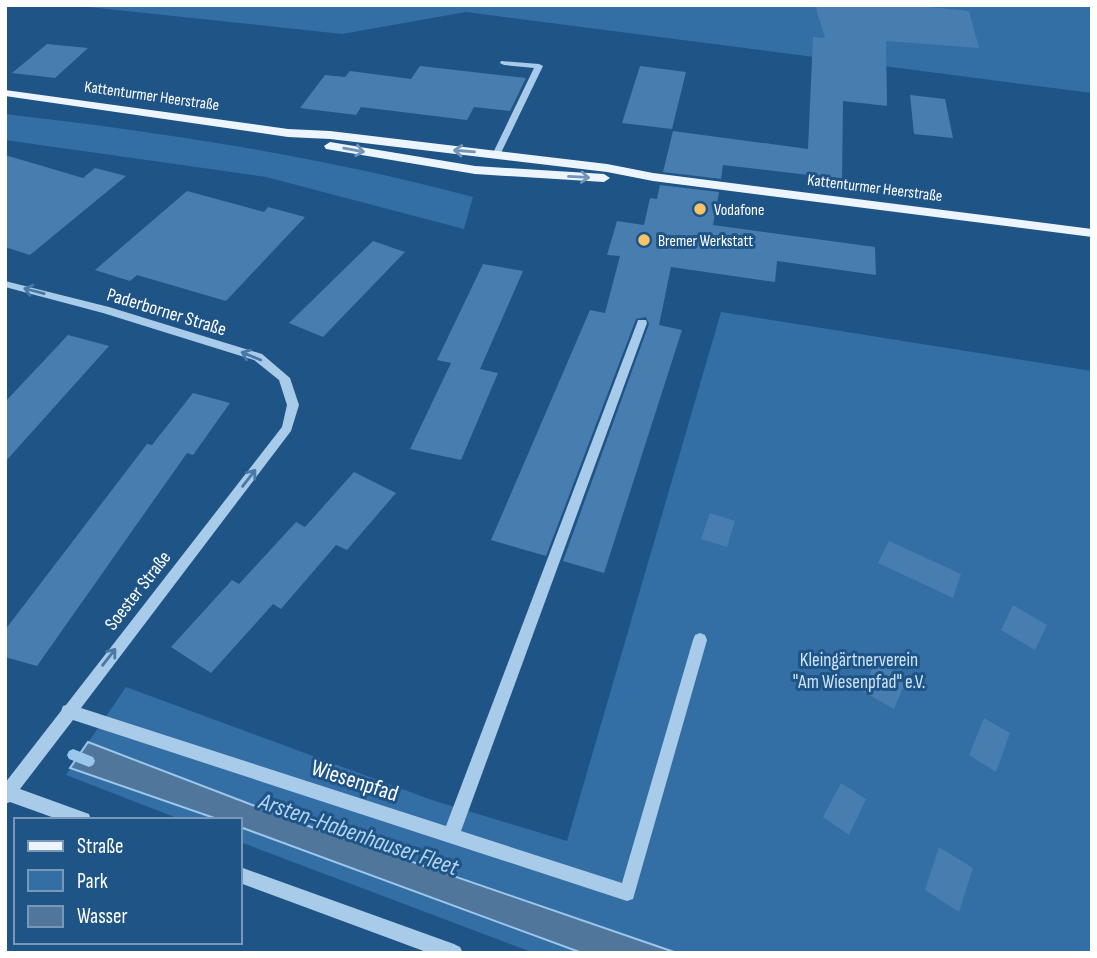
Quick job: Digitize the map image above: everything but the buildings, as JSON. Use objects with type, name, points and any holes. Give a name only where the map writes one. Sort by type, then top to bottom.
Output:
[{"type":"main road","name":"Kattenturmer Heerstraße","points":[[7,93],[288,133],[330,135],[607,168],[653,177],[1092,233]]},
{"type":"main road","name":"Kattenturmer Heerstraße","points":[[288,133],[324,145],[475,170],[595,178],[653,177]]},
{"type":"street","name":"Paderborner Straße","points":[[5,284],[105,310],[258,357],[284,378],[293,405]]},
{"type":"street","points":[[451,835],[642,323]]},
{"type":"street","name":"Soester Straße","points":[[6,795],[287,428],[293,405]]},
{"type":"street","name":"Wiesenpfad","points":[[68,711],[627,893],[700,640]]},
{"type":"street","points":[[6,795],[77,818]]},
{"type":"street","points":[[242,876],[454,953]]},
{"type":"lane","points":[[496,155],[539,66],[504,63]]},
{"type":"green space","points":[[70,5],[1092,5],[1092,93],[466,12],[342,34]]},
{"type":"green space","points":[[5,114],[123,129],[299,157],[473,197],[464,229],[266,177],[5,140]]},
{"type":"green space","name":"Kleingärtnerverein \"Am Wiesenpfad\" e.V.","points":[[721,312],[1092,371],[1092,953],[534,953],[242,843],[242,818],[177,818],[66,775],[126,687],[432,800],[567,841]]},
{"type":"water","points":[[88,742],[294,821],[677,953],[582,953],[242,828],[242,818],[214,818],[70,768]]},
{"type":"waterway","name":"Arsten-Habenhauser Fleet","points":[[73,755],[89,761]]},
{"type":"place","name":"Vodafone","points":[[700,209]]},
{"type":"place","name":"Bremer Werkstatt","points":[[644,240]]}]
